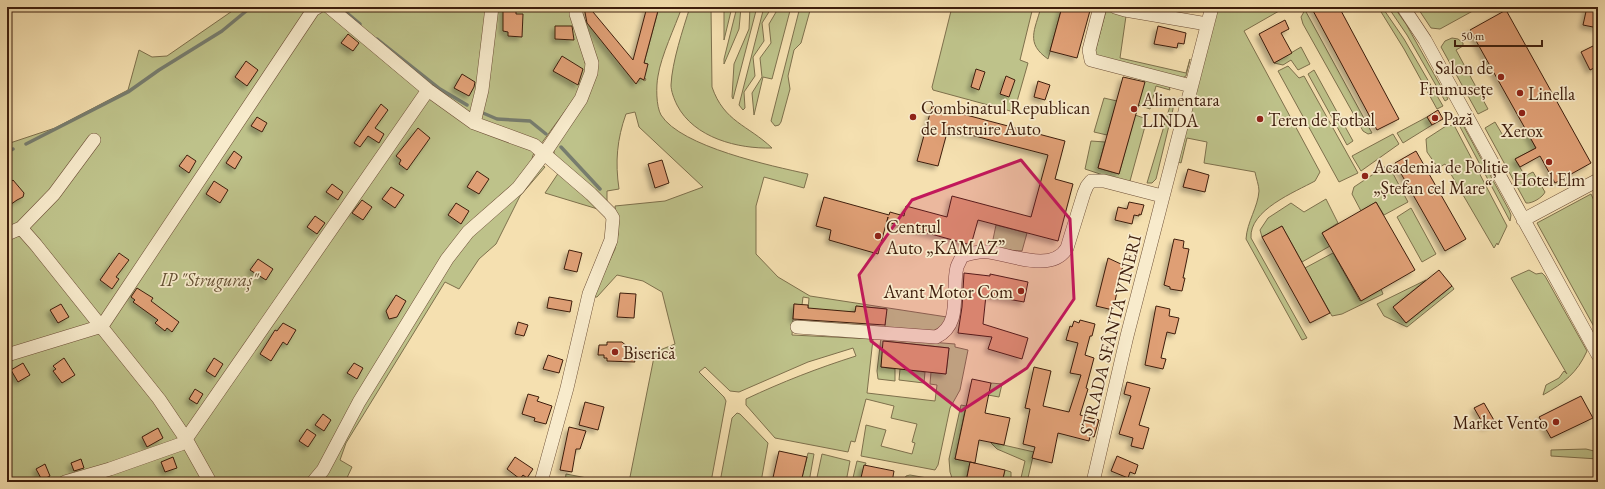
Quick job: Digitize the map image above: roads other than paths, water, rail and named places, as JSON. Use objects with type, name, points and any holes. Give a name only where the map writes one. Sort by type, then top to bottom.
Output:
[{"type":"street","points":[[7,355],[102,326],[300,30],[318,7]]},
{"type":"street","points":[[329,7],[428,90],[474,123],[534,144],[591,194],[613,218],[613,232],[589,294],[567,388],[541,482]]},
{"type":"street","points":[[474,123],[482,90],[492,7]]},
{"type":"street","points":[[313,482],[323,470],[350,417],[447,259],[468,232],[518,188],[544,154],[581,99],[591,73],[592,63],[576,14],[576,7]]},
{"type":"street","points":[[1100,7],[1089,50],[1091,60],[1191,86]]},
{"type":"street","points":[[1115,7],[1207,24]]},
{"type":"street","name":"STRADA SFÂNTA VINERI","points":[[1094,482],[1127,336],[1212,7]]},
{"type":"street","points":[[1403,7],[1425,40],[1598,355]]},
{"type":"street","points":[[65,482],[153,454],[180,444],[186,439],[428,90]]},
{"type":"street","points":[[7,234],[20,228],[54,194],[94,140]]},
{"type":"street","points":[[1523,220],[1598,180]]},
{"type":"street","points":[[797,327],[936,337],[944,333],[949,327],[952,318],[957,267],[962,256],[973,252],[988,252],[1038,261],[1054,259],[1062,256],[1067,248],[1084,193],[1087,186],[1092,181],[1104,181],[1162,196]]},
{"type":"street","points":[[20,228],[36,245],[102,326],[159,399],[186,439],[210,482]]},
{"type":"waterway","points":[[26,144],[128,92],[159,70],[222,31],[251,7]]},
{"type":"waterway","points":[[340,7],[360,24]]},
{"type":"waterway","points":[[377,39],[440,89],[467,105]]},
{"type":"waterway","points":[[483,113],[497,119],[530,121],[546,134]]},
{"type":"waterway","points":[[561,147],[600,189]]},
{"type":"waterway","points":[[7,152],[13,149]]},
{"type":"place","name":"Salon de Frumusețe","points":[[1501,77]]},
{"type":"place","name":"Linella","points":[[1520,93]]},
{"type":"place","name":"Alimentara LINDA","points":[[1134,109]]},
{"type":"place","name":"Xerox","points":[[1522,113]]},
{"type":"place","name":"Combinatul Republican de Instruire Auto","points":[[913,117]]},
{"type":"place","name":"Pază","points":[[1435,118]]},
{"type":"place","name":"Teren de Fotbal","points":[[1260,119]]},
{"type":"place","name":"Hotel Elm","points":[[1549,162]]},
{"type":"place","name":"Academia de Poliție „Ștefan cel Mare“","points":[[1365,176]]},
{"type":"place","name":"Centrul Auto „KAMAZ”","points":[[878,236]]},
{"type":"place","name":"Avant Motor Com","points":[[1021,291]]},
{"type":"place","name":"Biserică","points":[[615,352]]},
{"type":"place","name":"Market Vento","points":[[1556,422]]},
{"type":"park label","name":"IP \"Struguraș\"","points":[[209,279]]}]
